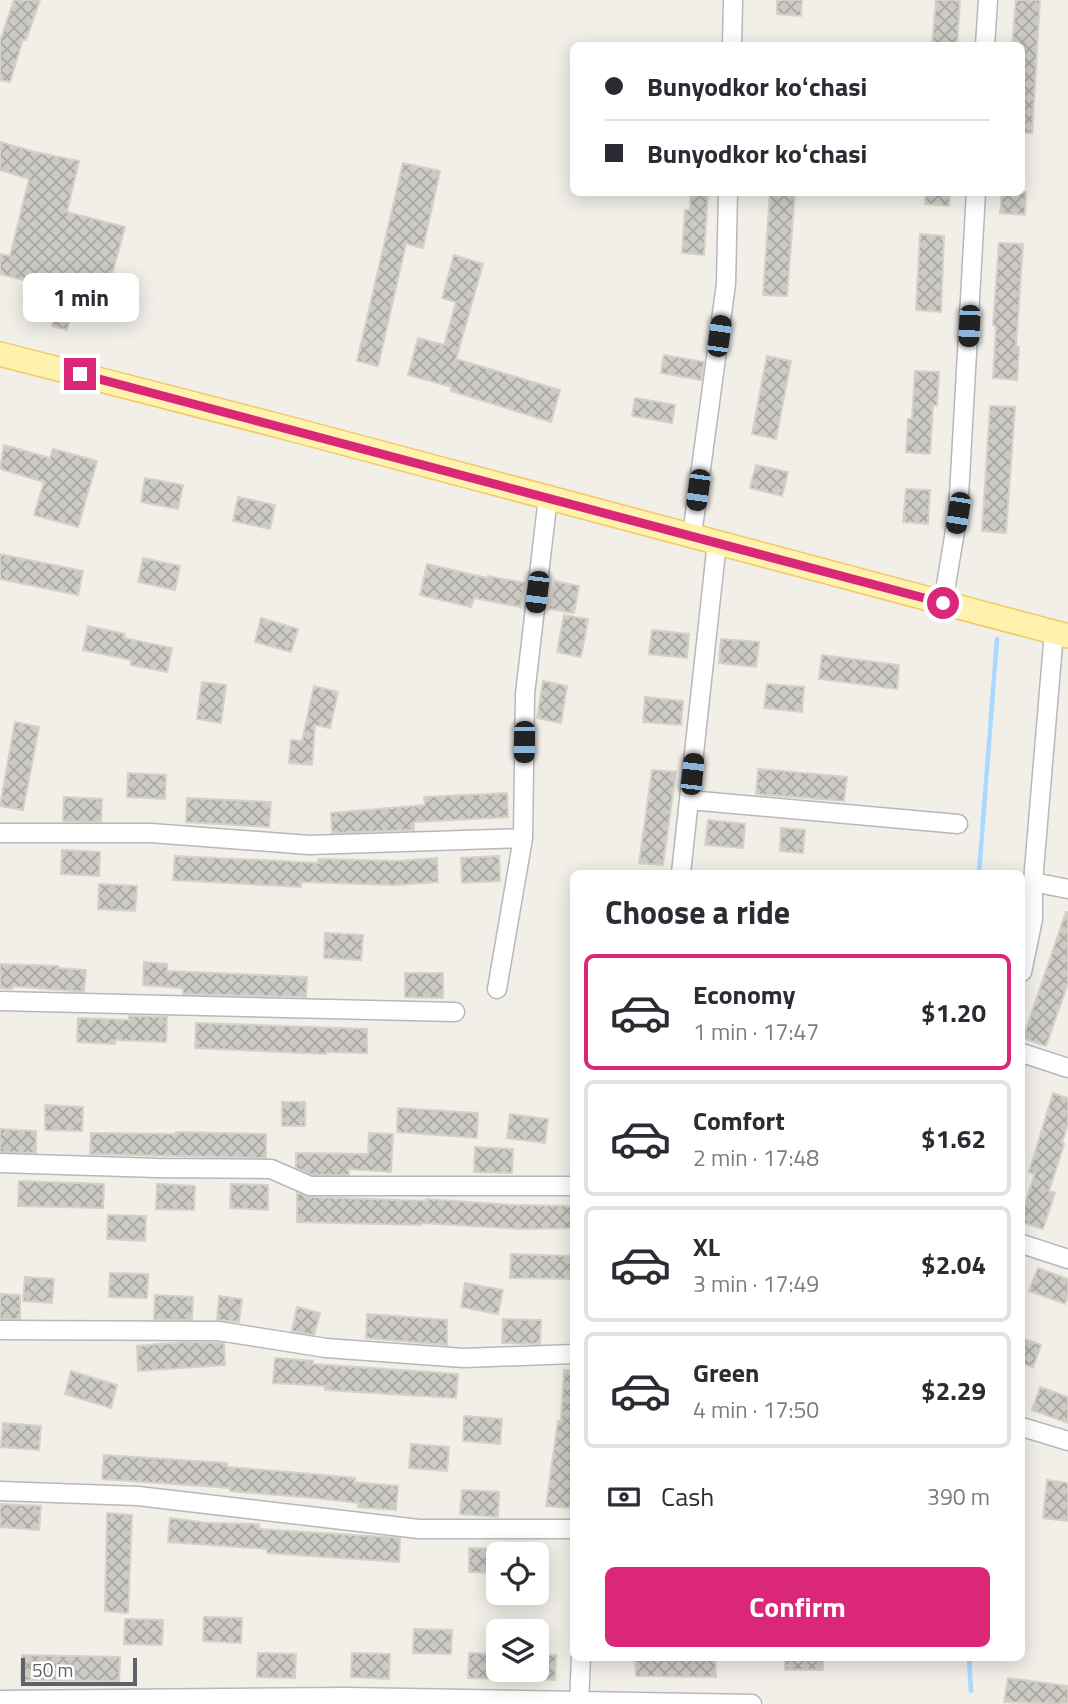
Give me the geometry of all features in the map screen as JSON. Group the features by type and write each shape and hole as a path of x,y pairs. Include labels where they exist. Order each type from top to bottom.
{"main road":[{"path":"0,354 1061,634"}],"street":[{"path":"732,42 733,0"},
{"path":"985,42 988,0"},
{"path":"692,535 726,284 728,196"},
{"path":"943,603 958,513 976,196"},
{"path":"497,989 523,838 525,694 548,497"},
{"path":"681,870 718,542"},
{"path":"1025,958 1033,919 1033,882 1061,634"},
{"path":"689,800 958,824"},
{"path":"0,833 151,833 309,845 523,838"},
{"path":"1033,882 1068,889"},
{"path":"0,1001 455,1012"},
{"path":"1025,1054 1068,1068"},
{"path":"0,1163 271,1169 310,1186 570,1186"},
{"path":"1025,1245 1068,1259"},
{"path":"0,1330 218,1331 326,1348 464,1358 570,1354"},
{"path":"1025,1428 1068,1441"},
{"path":"0,1491 138,1496 419,1529 570,1529"},
{"path":"579,1702 581,1661"},
{"path":"0,1700 347,1697 752,1704"}],"building":[{"path":"14,0 40,0 26,40 23,39 10,82 0,80 0,41"},
{"path":"777,0 802,0 801,16 777,14"},
{"path":"936,0 960,0 957,42 932,42"},
{"path":"1016,0 1040,0 1032,133 1025,133 1025,42 1012,42"},
{"path":"0,142 79,161 67,212 125,227 105,301 77,293 67,330 52,326 62,290 0,274 0,254 10,256 29,179 0,170"},
{"path":"403,163 440,171 423,248 406,244 378,366 357,361"},
{"path":"1026,192 1025,215 1000,213 1002,196 1025,196"},
{"path":"691,196 708,196 704,255 682,253 685,210 690,210"},
{"path":"770,196 795,196 787,296 763,295"},
{"path":"926,196 950,196 949,206 925,204"},
{"path":"920,234 944,236 941,312 916,310"},
{"path":"999,243 1023,244 1016,346 1019,347 1017,380 993,378 996,326 993,325"},
{"path":"454,255 483,264 456,359 560,390 551,422 451,391 452,387 408,375 418,338 444,345 456,302 442,298"},
{"path":"664,355 704,362 701,380 661,373"},
{"path":"767,356 791,361 776,439 752,434"},
{"path":"915,371 939,372 937,406 933,405 930,454 906,452 908,419 912,419"},
{"path":"635,398 675,405 672,423 632,416"},
{"path":"990,406 1015,407 1006,533 982,531"},
{"path":"4,445 50,458 53,449 97,461 78,527 34,515 44,482 0,469"},
{"path":"756,465 788,472 782,496 750,488"},
{"path":"145,478 183,485 178,509 141,502"},
{"path":"906,489 930,490 928,524 903,522"},
{"path":"238,497 275,505 270,529 233,521"},
{"path":"0,554 83,571 78,595 0,579"},
{"path":"143,558 180,566 175,590 138,582"},
{"path":"427,564 487,578 488,576 525,583 520,607 474,598 471,607 420,595"},
{"path":"555,581 579,586 574,613 549,609"},
{"path":"564,615 588,619 581,657 557,652"},
{"path":"261,618 298,629 291,652 255,642"},
{"path":"88,626 125,634 124,638 172,648 167,672 131,665 131,660 83,650"},
{"path":"652,630 689,634 687,658 649,654"},
{"path":"721,639 759,642 756,667 719,663"},
{"path":"822,655 899,665 897,689 819,679"},
{"path":"543,681 567,686 561,723 537,718"},
{"path":"202,682 226,685 221,723 197,719"},
{"path":"767,684 804,687 802,712 764,708"},
{"path":"314,686 338,692 330,728 315,725 312,765 289,763 291,740 302,741"},
{"path":"645,697 683,701 681,725 643,722"},
{"path":"15,722 39,727 23,810 0,806"},
{"path":"758,769 847,777 844,801 756,794"},
{"path":"652,770 676,772 663,865 639,863"},
{"path":"128,773 166,775 165,799 127,797"},
{"path":"507,793 508,817 414,822 414,830 332,833 331,813 425,805 424,797"},
{"path":"64,797 102,799 101,822 63,821"},
{"path":"187,798 271,802 269,827 186,822"},
{"path":"708,820 745,824 743,848 705,845"},
{"path":"781,828 805,830 803,853 780,851"},
{"path":"62,850 100,852 99,876 61,874"},
{"path":"175,856 318,863 318,859 399,861 437,858 438,882 396,885 301,882 301,887 173,880"},
{"path":"499,856 500,881 462,883 461,858"},
{"path":"99,884 137,886 135,911 98,909"},
{"path":"1068,912 1068,983 1046,1046 1025,1039 1025,1032"},
{"path":"325,933 363,935 361,960 324,958"},
{"path":"144,962 167,964 167,971 307,977 306,997 183,994 183,988 143,985"},
{"path":"0,964 86,970 84,992 13,986 12,989 0,988"},
{"path":"405,973 443,973 443,998 405,997"},
{"path":"129,1016 167,1017 166,1042 77,1042 78,1018 129,1020"},
{"path":"196,1023 367,1029 367,1053 326,1054 195,1048"},
{"path":"1053,1093 1068,1098 1068,1124 1062,1143 1064,1144 1049,1191 1055,1193 1043,1229 1025,1223 1025,1204 1035,1174 1029,1172"},
{"path":"282,1102 305,1102 305,1126 282,1126"},
{"path":"45,1105 83,1107 82,1131 45,1130"},
{"path":"398,1108 478,1113 477,1138 397,1132"},
{"path":"510,1114 548,1119 545,1143 507,1138"},
{"path":"0,1129 36,1131 36,1153 0,1152"},
{"path":"91,1133 266,1134 266,1158 90,1154"},
{"path":"369,1133 393,1134 391,1172 349,1169 349,1175 312,1175 296,1168 296,1153 368,1154"},
{"path":"475,1147 513,1149 512,1173 474,1172"},
{"path":"19,1181 104,1184 103,1208 18,1206"},
{"path":"157,1184 195,1186 194,1210 156,1209"},
{"path":"231,1184 268,1185 268,1210 230,1208"},
{"path":"297,1193 310,1197 570,1206 570,1228 297,1222"},
{"path":"108,1215 146,1216 145,1241 107,1239"},
{"path":"511,1254 570,1256 570,1279 510,1278"},
{"path":"1038,1268 1068,1279 1065,1304 1029,1291"},
{"path":"110,1273 148,1274 147,1298 109,1297"},
{"path":"25,1277 54,1279 52,1303 23,1301"},
{"path":"465,1283 503,1290 498,1314 461,1307"},
{"path":"0,1294 20,1295 20,1319 0,1319"},
{"path":"155,1295 193,1297 192,1320 154,1319"},
{"path":"219,1296 242,1299 239,1322 217,1320"},
{"path":"297,1307 320,1313 314,1335 292,1331"},
{"path":"367,1314 447,1320 447,1345 366,1338"},
{"path":"503,1319 541,1320 540,1344 502,1343"},
{"path":"1025,1339 1041,1345 1033,1367 1025,1365"},
{"path":"186,1342 224,1343 225,1365 138,1371 137,1346"},
{"path":"275,1358 313,1361 313,1364 458,1374 456,1398 325,1390 325,1386 273,1383"},
{"path":"564,1370 570,1370 570,1508 546,1506 558,1421 561,1421"},
{"path":"71,1371 117,1385 111,1408 65,1394"},
{"path":"1040,1387 1068,1397 1068,1423 1032,1410"},
{"path":"464,1416 502,1419 500,1444 463,1441"},
{"path":"3,1423 41,1426 39,1450 1,1447"},
{"path":"411,1444 449,1447 447,1471 409,1468"},
{"path":"104,1455 227,1463 227,1467 355,1478 354,1482 398,1486 396,1510 358,1507 359,1503 230,1491 230,1488 102,1479"},
{"path":"1047,1480 1068,1483 1068,1521 1043,1518"},
{"path":"462,1490 499,1492 498,1517 460,1514"},
{"path":"0,1504 41,1506 39,1530 0,1527"},
{"path":"107,1513 132,1515 128,1613 105,1611"},
{"path":"170,1518 208,1523 259,1524 259,1529 400,1538 399,1562 267,1553 267,1549 168,1542"},
{"path":"469,1548 486,1549 486,1573 469,1572"},
{"path":"204,1617 242,1618 241,1643 203,1641"},
{"path":"125,1619 163,1620 162,1645 124,1644"},
{"path":"414,1629 452,1630 451,1654 413,1653"},
{"path":"258,1653 296,1654 295,1678 257,1677"},
{"path":"352,1653 390,1654 389,1679 351,1677"},
{"path":"469,1653 486,1654 486,1679 468,1678"},
{"path":"22,1655 120,1657 119,1681 21,1680"},
{"path":"549,1655 556,1655 555,1680 549,1680"},
{"path":"635,1661 715,1661 716,1677 636,1676"},
{"path":"785,1661 823,1661 823,1670 785,1670"},
{"path":"1008,1678 1068,1686 1068,1704 1004,1702"}],"waterway":[{"path":"979,870 997,639"},
{"path":"969,1661 971,1691"}],"route":[{"path":"80,374 943,603"}]}
